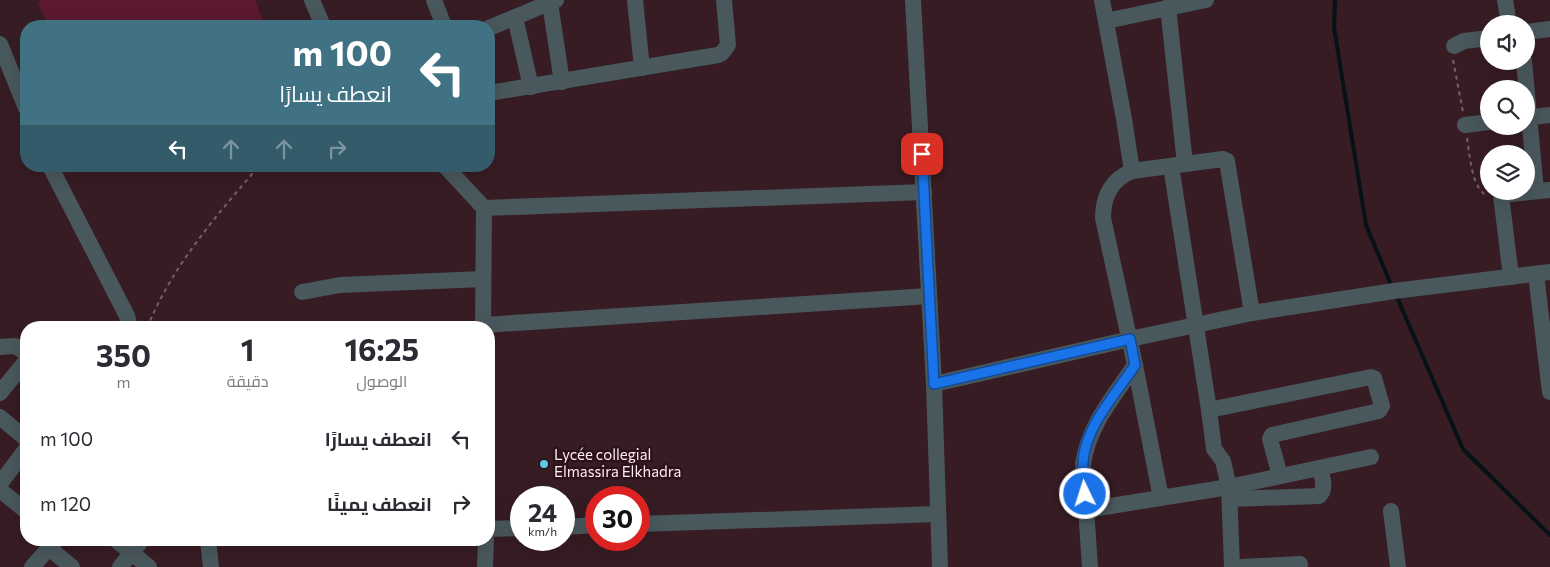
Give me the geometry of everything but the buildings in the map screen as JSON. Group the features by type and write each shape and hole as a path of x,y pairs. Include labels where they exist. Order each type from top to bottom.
{"street":[{"path":"312,0 320,20"},
{"path":"434,0 442,20"},
{"path":"635,0 642,68"},
{"path":"495,92 531,88 718,55 728,45 724,0"},
{"path":"914,0 934,384 940,567"},
{"path":"1102,0 1132,171"},
{"path":"1106,21 1176,4 1206,0"},
{"path":"1505,0 1508,15"},
{"path":"495,25 553,1 562,82"},
{"path":"1176,4 1178,165 1214,449 1224,461 1229,493 1232,567"},
{"path":"515,17 531,88"},
{"path":"1535,31 1550,29"},
{"path":"1454,46 1464,41 1480,39"},
{"path":"0,44 20,93"},
{"path":"1535,117 1550,115"},
{"path":"1465,125 1480,123"},
{"path":"1511,277 1501,195 1543,191 1531,135"},
{"path":"1161,498 1130,339 1103,218 1105,200 1114,182 1122,175 1132,171 1223,160 1228,162 1252,313"},
{"path":"53,172 128,321"},
{"path":"451,172 484,208 483,321"},
{"path":"484,208 924,192"},
{"path":"934,384 1252,313 1394,291 1543,273 1550,392"},
{"path":"302,292 340,285 483,279"},
{"path":"495,325 929,296"},
{"path":"0,347 15,346 20,349"},
{"path":"1090,567 1083,464 1085,448 1093,428 1135,365"},
{"path":"0,393 20,368"},
{"path":"1209,410 1374,378 1382,406 1379,411 1272,435 1270,439 1280,476"},
{"path":"0,417 20,434"},
{"path":"0,484 20,457"},
{"path":"1229,493 1280,476 1370,457"},
{"path":"1086,510 1161,498 1229,493 1319,496 1322,494 1324,487 1320,468"},
{"path":"0,490 20,505"},
{"path":"1392,511 1398,567"},
{"path":"650,524 938,514"},
{"path":"495,529 510,528"},
{"path":"32,567 50,546"},
{"path":"54,546 72,567"},
{"path":"120,567 137,546 149,567"},
{"path":"208,546 210,567"},
{"path":"485,567 486,546"},
{"path":"1242,567 1300,564"}],"path":[{"path":"150,321 155,307 186,256 220,212 255,172"}],"shaded area":[{"path":"43,0 255,0 263,20 46,20 38,2"}],"waterway":[{"path":"1335,0 1334,27 1366,225 1392,287"},
{"path":"1396,295 1463,449 1550,535"}],"place":[{"name":"Lycée collegial Elmassira Elkhadra","path":"544,464"}],"route":[{"path":"922,154 934,384 1130,339 1135,365 1093,428 1085,448 1083,464 1085,494"}]}
